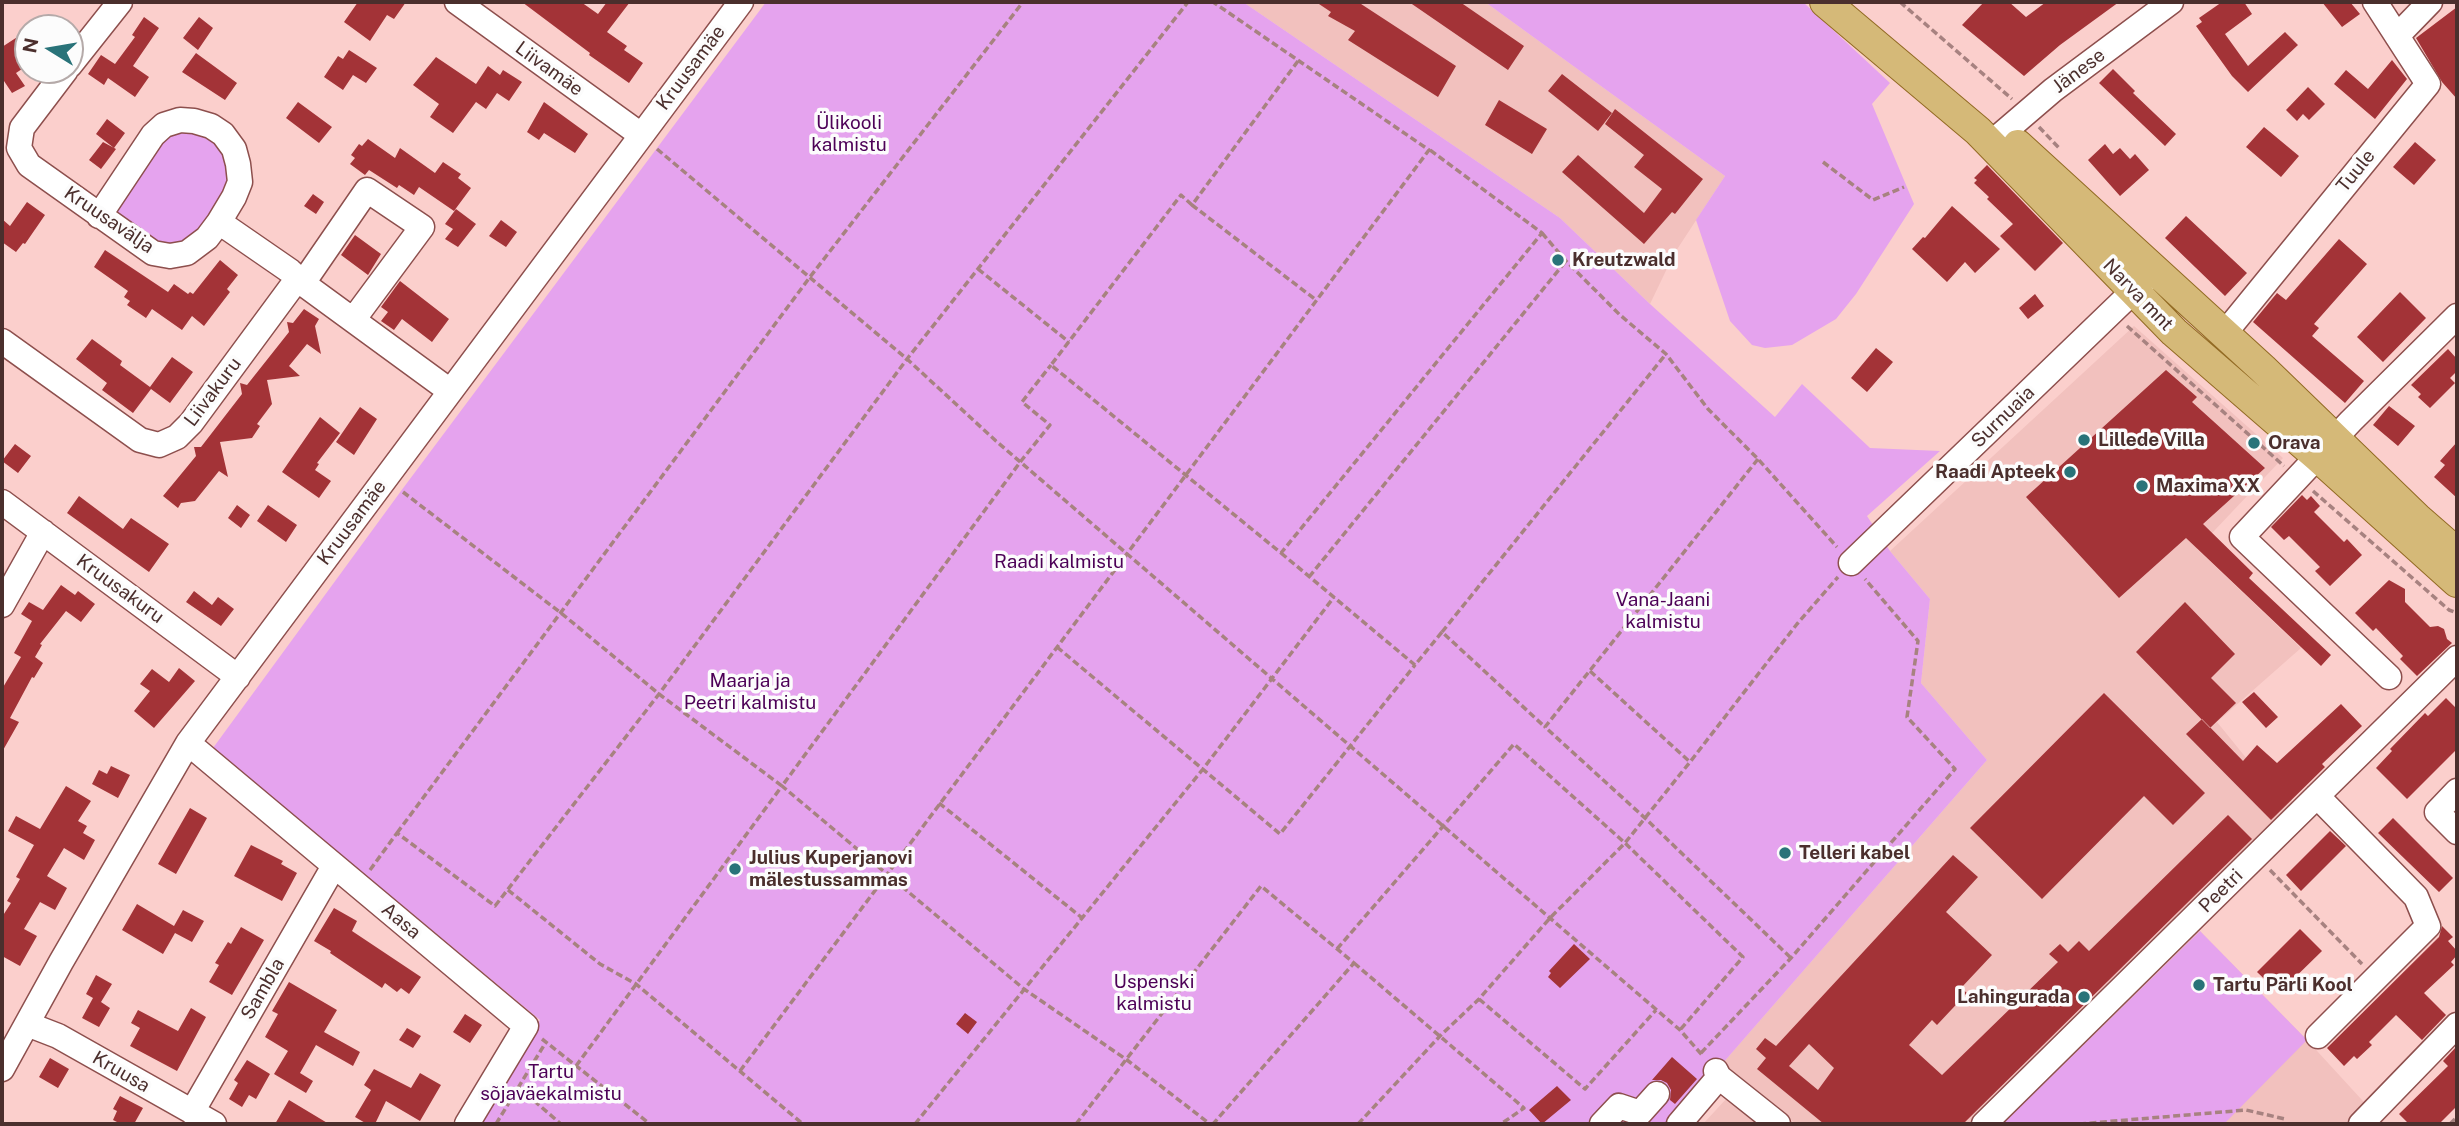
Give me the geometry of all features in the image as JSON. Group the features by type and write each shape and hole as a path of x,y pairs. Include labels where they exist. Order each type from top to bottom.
{"main road":[{"name":"Narva mnt","path":"1825,2 2006,129 2134,292 2204,360 2327,448 2457,553"},
{"name":"Narva mnt","path":"1854,2 2006,129 2224,334 2327,448 2457,582"}],"street":[{"path":"84,47 120,2"},
{"name":"Liivamäe","path":"457,2 640,135"},
{"name":"Kruusamäe","path":"2,1069 188,743 741,2"},
{"name":"Jänese","path":"2006,129 2171,2"},
{"name":"Tuule","path":"2224,334 2428,84 2375,2"},
{"path":"2397,36 2430,2"},
{"name":"Kruusavälja","path":"55,84 22,128 19,148 29,165 153,253 170,256 187,253 207,238 219,222"},
{"path":"99,216 153,135 163,125 180,120 211,126 223,134 234,149 240,182 219,222 450,391"},
{"name":"Liivakuru","path":"2,341 140,440 159,445 177,437 191,423 367,190 422,227 353,320"},
{"name":"Surnuaia","path":"1851,563 2154,270"},
{"path":"2389,677 2242,537 2457,316"},
{"name":"Kruusakuru","path":"2,502 239,677"},
{"path":"2,605 43,533"},
{"name":"Peetri","path":"1984,1124 2457,658"},
{"name":"Aasa","path":"188,743 526,1026"},
{"path":"2457,791 2437,812 2457,832"},
{"path":"2317,796 2416,897 2428,926 2318,1036"},
{"name":"Sambla","path":"192,1112 334,866"},
{"name":"Kruusa","path":"27,1024 58,1036 214,1124"},
{"path":"2361,1124 2457,1025"},
{"path":"467,1124 526,1026"},
{"path":"1679,1124 1712,1067 1778,1124"},
{"path":"1602,1124 1619,1106 1640,1113 1657,1094"}],"path":[{"path":"359,886 810,277 1023,2"},
{"path":"397,834 495,906 659,694 907,359 1188,2"},
{"path":"640,135 907,359 996,441 1681,1030 1712,1067 1791,958 1955,769 1907,717 1918,641 1759,459 1709,409 1666,355 1620,315 1542,233 1429,150 1213,2"},
{"path":"1900,2 2005,92 2006,129"},
{"path":"1192,205 1298,61"},
{"path":"740,1071 1429,150"},
{"path":"1823,162 1873,200 1904,187"},
{"path":"576,1066 1050,425 1022,401 1181,195 1316,300"},
{"path":"1281,554 1542,233"},
{"path":"1310,577 1566,261"},
{"path":"978,269 1069,342"},
{"path":"1057,647 1280,834 1666,355"},
{"path":"1051,365 1415,665"},
{"path":"1545,727 1759,459"},
{"path":"401,491 561,613 659,694 782,786 1024,989 1127,1060 1212,1124 1354,963"},
{"path":"1358,1124 1440,1036 1479,999 1550,918 1625,843 1797,624 1851,563"},
{"path":"915,1124 1203,769 1334,597"},
{"path":"1442,632 1646,819 1791,958"},
{"path":"1590,671 1690,762"},
{"path":"1337,949 1514,744 1625,843 1742,957 1681,1030"},
{"path":"939,803 1082,917"},
{"path":"2256,856 2376,978"},
{"path":"1076,1124 1261,886 1524,1108 1501,1124"},
{"path":"508,890 600,964 636,985 803,1124"},
{"path":"1479,999 1585,1089 1656,1010"},
{"path":"526,1026 649,1124"},
{"path":"496,1124 546,1042"},
{"path":"518,1087 561,1124"},
{"path":"2079,1124 2246,1110 2285,1119"},
{"path":"2450,1124 2457,1117"}],"shaded area":[{"path":"1243,2 1485,2 1725,176 1674,254 1650,304 1560,218"},
{"path":"2134,326 2283,458 2197,549 2301,648 2217,722 2247,759 2265,772 2296,805 1973,1124 1796,1124 1722,1064 1987,760 1921,683 1930,599 1890,551"},
{"name":"Tartu Pärli Kool","path":"2200,931 2307,1040 2384,1124 2003,1124"},
{"path":"1727,1098 1757,1124 1703,1124"}],"green space":[{"name":"Maarja ja Peetri kalmistu","path":"766,2 1243,2 1560,218 1775,417 1802,384 1870,448 1940,451 1867,516 1890,551 1930,599 1921,683 1987,760 1667,1124 479,1124 540,1020 213,748"},
{"path":"1485,2 1803,2 1890,83 1872,104 1914,204 1856,294 1836,319 1792,345 1765,348 1752,345 1730,321 1696,220 1725,176"},
{"path":"174,126 223,141 232,176 209,218 194,235 183,245 168,248 111,216 112,208"},
{"name":"Tartu Pärli Kool","path":"2200,931 2307,1040 2224,1124 2003,1124"}],"building":[{"path":"358,2 406,2 394,19 387,15 370,41 344,22"},
{"path":"522,2 581,2 598,14 607,2 630,2 607,32 627,46 624,50 643,63 629,83"},
{"path":"1316,2 1358,2 1456,66 1438,97 1348,40 1355,31 1328,16 1331,12"},
{"path":"1409,2 1460,2 1524,46 1508,70"},
{"path":"1984,2 2009,2 2026,17 2046,2 2119,2 2060,45 2024,76 1962,25"},
{"path":"2222,2 2244,2 2252,14 2225,34 2248,66 2285,32 2298,45 2248,92 2232,76 2196,26 2202,22 2199,18"},
{"path":"2322,2 2350,2 2360,14 2342,27"},
{"path":"2457,7 2457,99 2442,82 2416,38"},
{"path":"144,17 159,28 133,66 149,77 135,97 108,78 104,85 88,74 101,55 115,64 135,37 132,35"},
{"path":"199,17 213,28 198,50 183,38"},
{"path":"14,39 14,84 25,86 12,93 4,81 2,82 2,47"},
{"path":"349,50 377,68 366,83 353,75 343,90 324,77 338,56 343,59"},
{"path":"196,53 237,83 225,100 182,72"},
{"path":"436,57 476,84 488,66 500,75 503,70 522,82 509,101 497,93 486,109 476,102 453,133 430,117 439,104 413,85"},
{"path":"2392,60 2407,79 2375,119 2334,84 2346,70 2368,89"},
{"path":"2113,69 2135,91 2133,93 2176,134 2165,146 2099,83"},
{"path":"1562,74 1612,113 1598,131 1548,91"},
{"path":"2308,87 2325,104 2309,120 2303,114 2297,121 2286,110"},
{"path":"1499,100 1547,129 1532,154 1485,125"},
{"path":"298,102 332,127 319,143 286,118"},
{"path":"544,102 588,134 575,153 544,133 539,140 527,132"},
{"path":"1615,109 1703,179 1675,214 1672,212 1644,244 1562,172 1578,155 1644,213 1662,189 1634,167 1644,155 1605,124"},
{"path":"107,119 125,133 114,148 96,134"},
{"path":"2264,127 2299,156 2281,177 2246,147"},
{"path":"368,139 395,158 400,148 435,173 443,162 461,174 458,178 471,188 454,211 419,187 414,195 399,185 397,188 369,170 365,175 350,164 355,158 351,155 359,144 362,146"},
{"path":"103,142 116,149 101,169 89,160"},
{"path":"2415,142 2436,160 2414,185 2393,167"},
{"path":"2105,144 2113,154 2120,148 2130,159 2135,154 2149,170 2120,196 2088,160"},
{"path":"1987,165 2063,243 2035,271 2000,236 2013,224 1974,183 1977,180 1974,178"},
{"path":"313,194 324,202 316,214 304,206"},
{"path":"27,202 45,215 25,244 16,252 2,242 2,219 10,226"},
{"path":"1952,206 2000,249 1975,273 1965,262 1947,282 1912,249"},
{"path":"456,209 476,224 458,247 445,239 453,229 445,224"},
{"path":"2186,216 2247,273 2225,296 2165,238"},
{"path":"501,220 517,232 506,247 489,236"},
{"path":"355,235 381,254 368,275 341,255"},
{"path":"2339,239 2367,264 2314,324 2319,328 2312,336 2364,381 2345,403 2253,322 2277,293 2286,300"},
{"path":"105,250 168,292 174,284 188,294 193,294 220,260 238,275 227,289 230,292 204,326 192,316 182,330 152,309 146,318 127,305 130,301 124,297 128,291 94,267"},
{"path":"400,281 449,319 432,342 402,319 394,330 381,321 388,312 381,307"},
{"path":"2400,292 2426,318 2383,362 2357,337"},
{"path":"2035,294 2044,306 2028,319 2019,308"},
{"path":"304,309 319,319 315,326 321,354 307,344 289,366 300,376 267,380 272,404 257,424 260,426 252,438 220,442 228,477 219,471 195,501 181,503 178,508 163,496 196,456 194,447 201,447 242,394 240,383 247,385 289,332 287,322 293,323"},
{"path":"92,339 122,361 120,365 150,387 172,357 193,372 170,403 151,389 133,413 102,390 107,383 76,359"},
{"path":"1876,348 1893,362 1867,392 1851,378"},
{"path":"2448,349 2457,359 2457,371 2450,378 2455,383 2430,408 2418,397 2421,394 2411,385"},
{"name":"Maxima XX","path":"2166,370 2197,397 2192,402 2265,468 2203,524 2253,573 2249,578 2331,655 2321,666 2186,538 2119,598 2026,497"},
{"path":"2389,406 2415,426 2398,446 2373,425"},
{"path":"360,407 377,419 354,455 336,442"},
{"path":"320,417 340,433 317,463 319,464 315,470 331,481 319,498 282,472"},
{"path":"2457,442 2457,498 2434,477 2445,465 2440,461"},
{"path":"15,444 31,456 18,473 2,461"},
{"path":"2302,495 2307,500 2311,496 2320,506 2314,512 2344,542 2347,539 2362,555 2330,586 2315,571 2320,567 2289,536 2284,540 2271,527"},
{"path":"79,496 123,529 131,518 169,544 149,572 67,513"},
{"path":"237,505 250,515 241,528 228,518"},
{"path":"268,505 297,525 286,542 257,521"},
{"path":"2389,580 2405,589 2405,602 2430,627 2438,626 2444,629 2447,639 2452,643 2417,676 2400,659 2403,656 2376,628 2373,631 2355,613"},
{"path":"61,585 75,595 78,591 95,604 81,622 66,611 40,644 42,645 35,657 43,663 34,678 32,677 10,718 19,722 2,752 2,689 21,657 14,653 32,621 21,614 29,602 43,610"},
{"path":"194,591 212,605 218,597 234,609 221,626 186,602"},
{"path":"2185,602 2235,654 2211,678 2236,703 2210,728 2136,652"},
{"path":"179,668 195,681 154,728 134,711 150,691 140,684 152,669 169,682"},
{"path":"2254,692 2278,717 2266,728 2242,702"},
{"path":"2104,693 2205,793 2173,825 2144,796 2042,899 1970,828"},
{"path":"2446,698 2457,709 2457,749 2407,799 2376,768 2392,751 2390,749 2425,713 2428,716"},
{"path":"2341,704 2362,726 2322,764 2325,767 2271,820 2186,734 2202,719 2243,761 2257,745 2277,763"},
{"path":"111,766 130,775 118,798 92,784 99,770 107,774"},
{"path":"66,786 91,801 78,821 87,826 83,833 95,840 84,860 64,848 47,876 67,888 55,910 40,902 24,929 37,936 20,966 2,956 2,917 11,903 7,901 20,879 16,877 34,845 8,831 16,816 40,829"},
{"path":"190,808 207,818 176,874 158,864"},
{"path":"2228,815 2252,839 1963,1124 1824,1124 1757,1069 1766,1058 1756,1049 1765,1038 1776,1046 1953,855 1978,877 1946,912 1992,955 1961,988 1967,993 1937,1025 1932,1020 1909,1045 1942,1075 2058,962 2049,954 2060,944 2068,952 2079,941 2089,951","holes":["1809,1044 1834,1068 1818,1090 1789,1066"]},
{"path":"2393,818 2453,878 2439,892 2378,833"},
{"path":"2330,831 2346,846 2301,891 2286,875"},
{"path":"251,845 283,861 281,864 297,873 282,901 234,876"},
{"path":"137,904 174,926 183,910 204,921 192,942 175,933 163,954 122,930"},
{"path":"334,908 357,921 352,931 421,977 409,994 401,988 397,992 385,983 382,988 314,941"},
{"path":"2442,926 2453,937 2448,941 2457,951 2457,955 2451,962 2454,965 2424,993 2446,1015 2422,1040 2396,1015 2369,1042 2372,1045 2357,1059 2354,1056 2344,1066 2327,1048 2439,937"},
{"path":"241,927 264,940 232,995 209,982 219,965 215,963"},
{"path":"2300,929 2322,951 2279,993 2257,972"},
{"path":"1574,944 1590,959 1560,988 1548,977 1551,973 1549,971"},
{"path":"96,975 112,984 101,1002 110,1008 99,1027 82,1018 93,998 86,994"},
{"path":"289,982 337,1010 324,1032 360,1052 353,1066 316,1045 300,1073 313,1081 306,1093 274,1074 288,1051 265,1037 278,1014 272,1011"},
{"path":"191,1008 206,1017 177,1071 130,1046 140,1028 131,1023 138,1010 178,1031"},
{"path":"965,1013 977,1022 968,1034 956,1024"},
{"path":"465,1014 482,1025 470,1043 453,1032"},
{"path":"407,1028 421,1036 413,1048 399,1040"},
{"path":"2457,1046 2457,1106 2439,1124 2409,1124 2399,1114 2448,1066 2443,1061"},
{"path":"1672,1057 1697,1079 1675,1104 1670,1100 1671,1090 1667,1083 1652,1080"},
{"path":"50,1058 69,1069 58,1088 39,1077"},
{"path":"247,1060 270,1074 256,1099 249,1095 242,1107 229,1099 238,1083 234,1080"},
{"path":"374,1069 411,1088 420,1073 441,1085 420,1121 386,1101 375,1124 367,1124 355,1117 371,1090 364,1085"},
{"path":"1557,1086 1571,1100 1542,1124 1529,1110"},
{"path":"120,1096 143,1108 134,1124 121,1124 113,1120 117,1111 113,1109"},
{"path":"289,1100 329,1124 275,1124"}],"place":[{"name":"Kreutzwald","path":"1558,260"},
{"name":"Lillede Villa","path":"2084,440"},
{"name":"Orava","path":"2254,443"},
{"name":"Raadi Apteek","path":"2070,472"},
{"name":"Maxima XX","path":"2142,486"},
{"name":"Telleri kabel","path":"1785,853"},
{"name":"Julius Kuperjanovi mälestussammas","path":"735,869"},
{"name":"Tartu Pärli Kool","path":"2199,985"},
{"name":"Lahingurada","path":"2084,997"}],"park label":[{"name":"Ülikooli kalmistu","path":"849,134"},
{"name":"Raadi kalmistu","path":"1059,562"},
{"name":"Vana-Jaani kalmistu","path":"1663,611"},
{"name":"Uspenski kalmistu","path":"1154,993"},
{"name":"Tartu sõjaväekalmistu","path":"551,1083"}]}
